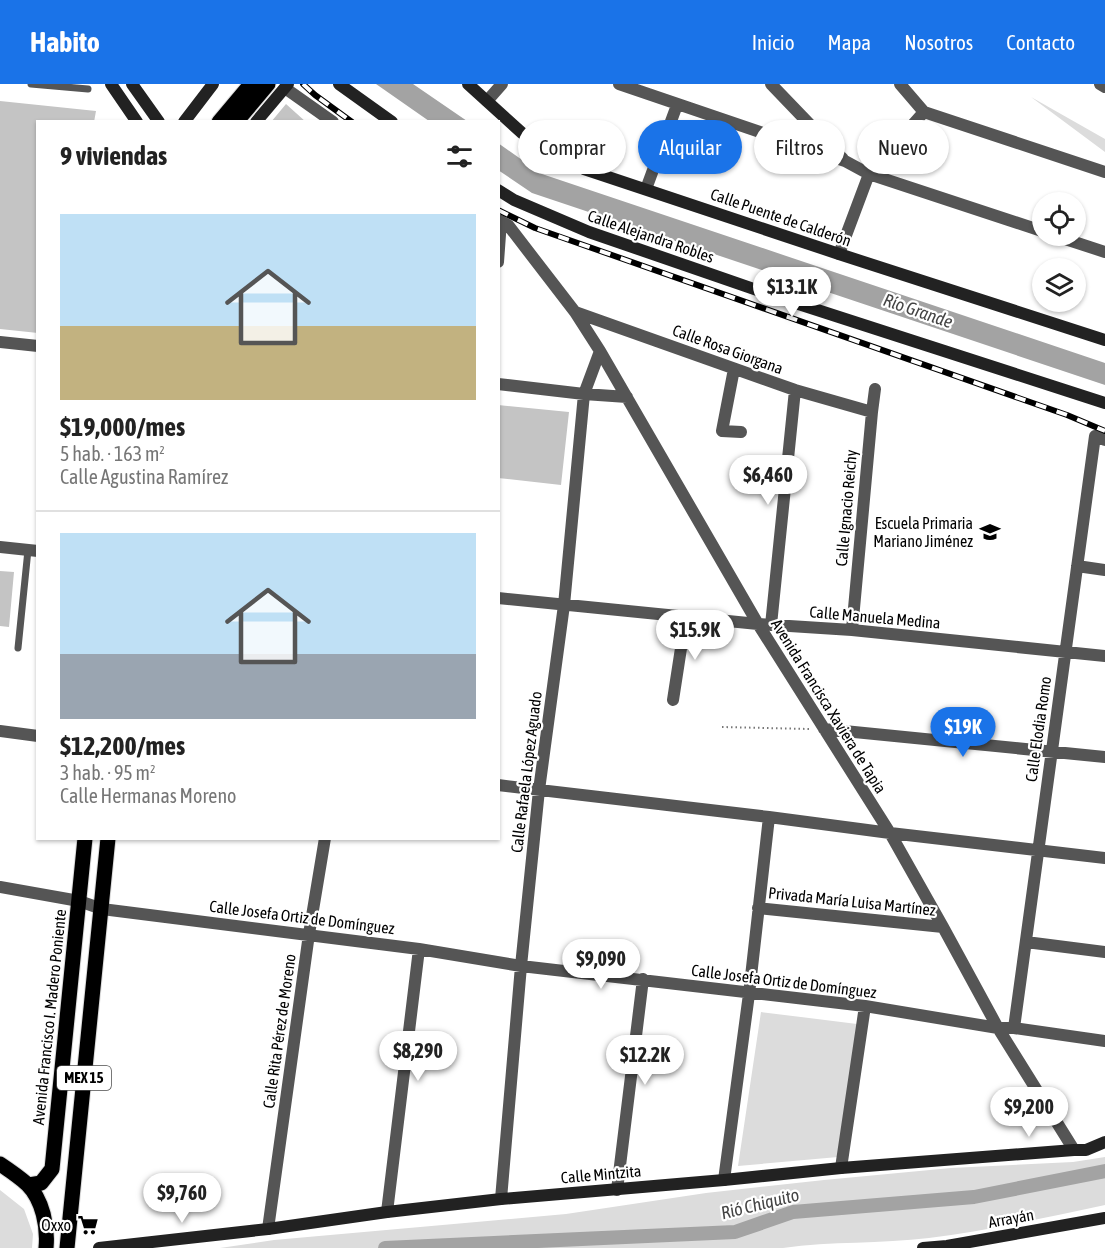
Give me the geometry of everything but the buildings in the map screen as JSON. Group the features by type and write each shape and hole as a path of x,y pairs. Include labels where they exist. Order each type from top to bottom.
{"main road":[{"path":"111,84 136,120"},
{"path":"132,84 158,120"},
{"path":"186,120 213,84"},
{"path":"221,120 250,84"},
{"path":"238,120 268,84"},
{"path":"339,84 390,120"},
{"name":"Calle Puente de Calderón","path":"468,84 522,133 549,151 584,169 1105,340"},
{"path":"258,120 286,86"},
{"name":"Calle Alejandra Robles","path":"500,191 514,200 589,232 777,297 1105,403"},
{"name":"Avenida Francisco I. Madero Poniente","path":"29,1185 41,1183 52,1169 86,840"},
{"name":"MEX 15","path":"67,1248 108,840"},
{"name":"Calle Mintzita","path":"99,1248 501,1199 841,1168 1086,1150 1105,1142"},
{"path":"0,1164 29,1185 42,1208 48,1234 46,1248"},
{"name":"Arrayán","path":"923,1248 947,1247 1105,1218"}],"street":[{"path":"487,101 502,84"},
{"path":"619,84 754,131"},
{"path":"771,84 806,120"},
{"path":"900,84 924,112 1105,172"},
{"path":"1100,84 1105,87"},
{"path":"286,86 330,120"},
{"path":"646,189 677,105"},
{"path":"917,120 924,112"},
{"path":"845,161 857,168"},
{"path":"839,254 868,174 1032,228"},
{"path":"500,242 502,222"},
{"name":"Avenida Francisca Xaviera de Tapia","path":"502,222 575,312 600,351 758,624 890,833 998,1028 1074,1150"},
{"path":"1086,246 1105,252"},
{"name":"Calle Rosa Giorgana","path":"575,312 795,390 872,412"},
{"path":"0,342 36,346"},
{"name":"Calle Rafaela López Aguado","path":"501,1199 539,790 564,605 584,394 600,351"},
{"path":"734,369 722,431 741,432"},
{"path":"500,384 627,397"},
{"name":"Calle Ignacio Reichy","path":"852,630 875,389"},
{"path":"771,625 795,390"},
{"name":"Calle Elodia Romo","path":"1014,1028 1077,566 1100,438"},
{"path":"0,547 33,550"},
{"path":"1077,566 1105,570"},
{"name":"Calle Manuela Medina","path":"500,598 758,624 852,630 1105,656"},
{"path":"673,700 687,616"},
{"path":"824,729 1105,757"},
{"path":"0,731 36,736"},
{"path":"500,785 1105,858"},
{"path":"724,1180 749,994 769,817"},
{"name":"Calle Rita Pérez de Moreno","path":"268,1229 309,934 325,840"},
{"name":"Calle Josefa Ortiz de Domínguez","path":"0,887 79,901 102,909 309,934 521,966 865,1006 998,1028 1014,1028 1105,1041"},
{"name":"Privada María Luisa Martínez","path":"758,909 943,927"},
{"path":"1026,942 1105,952"},
{"path":"387,1212 419,949"},
{"path":"617,1190 643,979"},
{"path":"841,1168 865,1006"}],"lane":[{"path":"31,84 88,89"},
{"path":"18,648 33,550"}],"path":[{"path":"722,728 824,729"}],"shaded area":[{"path":"1031,97 1105,139 1105,152"},
{"path":"761,1012 857,1024 838,1157 738,1166"},
{"path":"1105,1157 1105,1205 995,1228 911,1240 783,1248 220,1248 274,1240 566,1214 706,1193 824,1180 951,1168 1073,1162"},
{"path":"0,1190 24,1209 33,1234 32,1248 0,1248"}],"water":[{"path":"376,84 413,84 466,120 428,120"},
{"name":"Río Grande","path":"500,144 518,157 518,174 542,174 1105,363 1105,385 532,193 500,171"}],"waterway":[{"name":"Rió Chiquito","path":"385,1248 735,1232 793,1212 974,1197 1105,1171"}],"railway":[{"path":"303,84 349,120"},
{"path":"500,211 535,228 1067,415 1105,431"}],"place":[{"name":"Escuela Primaria Mariano Jiménez","path":"990,532"},
{"name":"Oxxo","path":"88,1225"}]}
